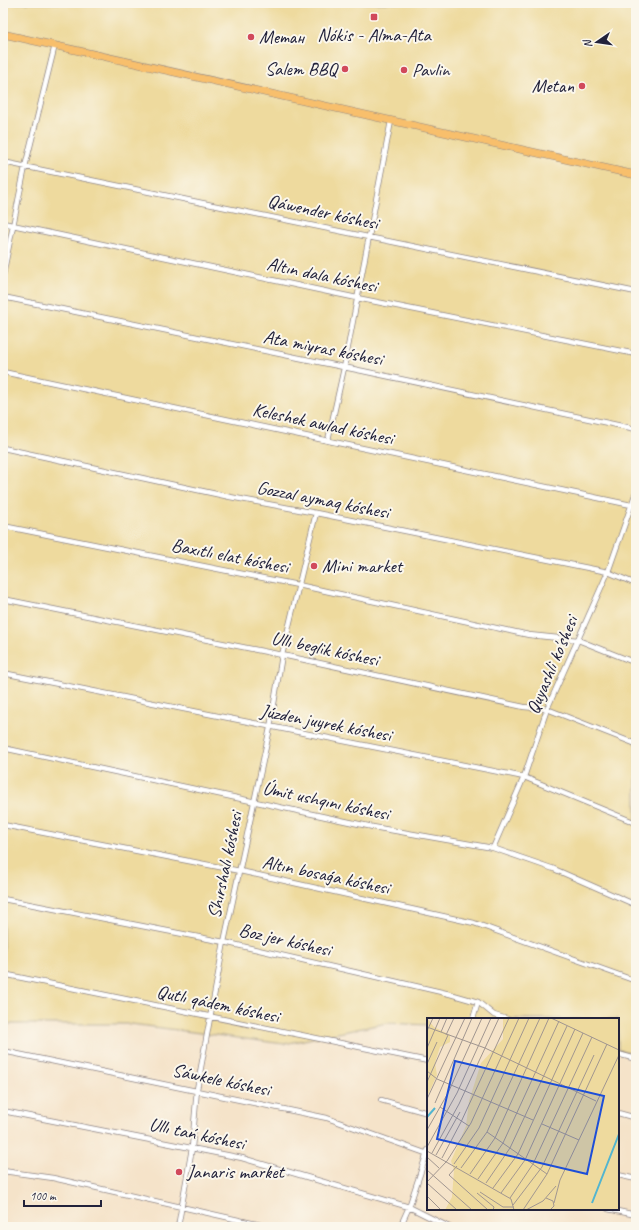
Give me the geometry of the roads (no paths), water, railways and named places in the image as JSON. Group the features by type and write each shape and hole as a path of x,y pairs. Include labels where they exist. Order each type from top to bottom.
{"main road":[{"path":"3,34 636,175"}],"street":[{"path":"3,275 25,167 55,45"},
{"path":"328,440 344,368 391,121"},
{"name":"Qáwender kóshesi","path":"3,162 636,292"},
{"name":"Altın dala kóshesi","path":"3,223 357,298 636,354"},
{"name":"Ata miyras kóshesi","path":"3,297 636,430"},
{"name":"Keleshek awlad kóshesi","path":"3,372 634,506"},
{"name":"Gozzal aymaq kóshesi","path":"3,448 230,497 608,572 636,584"},
{"name":"Quyashli ko'shesi","path":"493,848 524,777 547,709 608,572 634,506 636,492"},
{"name":"Shırshalı kóshesi","path":"178,1227 192,1148 197,1089 224,942 270,728 282,655 316,513"},
{"name":"Baxıtlı elat kóshesi","path":"3,526 298,585 529,635 578,640 636,664"},
{"name":"Ullı beglik kóshesi","path":"3,599 282,655 524,707 547,709 636,744"},
{"name":"Júzden juyrek kóshesi","path":"3,673 270,728 524,777 636,823"},
{"name":"Úmit ushqını kóshesi","path":"3,748 255,800 373,827 493,848 554,869 636,904"},
{"name":"Altın bosaǵa kóshesi","path":"3,825 240,871 474,922 636,981"},
{"name":"Boz jer kóshesi","path":"3,899 224,942 450,994 478,1002 494,1015 504,1018"},
{"name":"Qutlı qádem kóshesi","path":"3,974 210,1018 427,1061"},
{"path":"473,1018 478,1002"},
{"name":"Sáwkele kóshesi","path":"3,1051 197,1089 327,1118 427,1152"},
{"path":"619,1054 636,1059"},
{"path":"381,1100 427,1113"},
{"name":"Ullı tań kóshesi","path":"3,1111 242,1158 409,1207 449,1227"},
{"path":"619,1112 636,1118"},
{"path":"400,1227 409,1207 427,1155"},
{"path":"3,1171 53,1178 270,1227"},
{"path":"619,1175 636,1179"},
{"path":"613,1210 636,1215"}],"place":[{"name":"Nókis - Alma-Ata","path":"374,17"},
{"name":"Метан","path":"251,37"},
{"name":"Salem BBQ","path":"345,69"},
{"name":"Pavlin","path":"404,70"},
{"name":"Metan","path":"582,86"},
{"name":"Mini market","path":"314,566"},
{"name":"Janaris market","path":"179,1172"}]}
